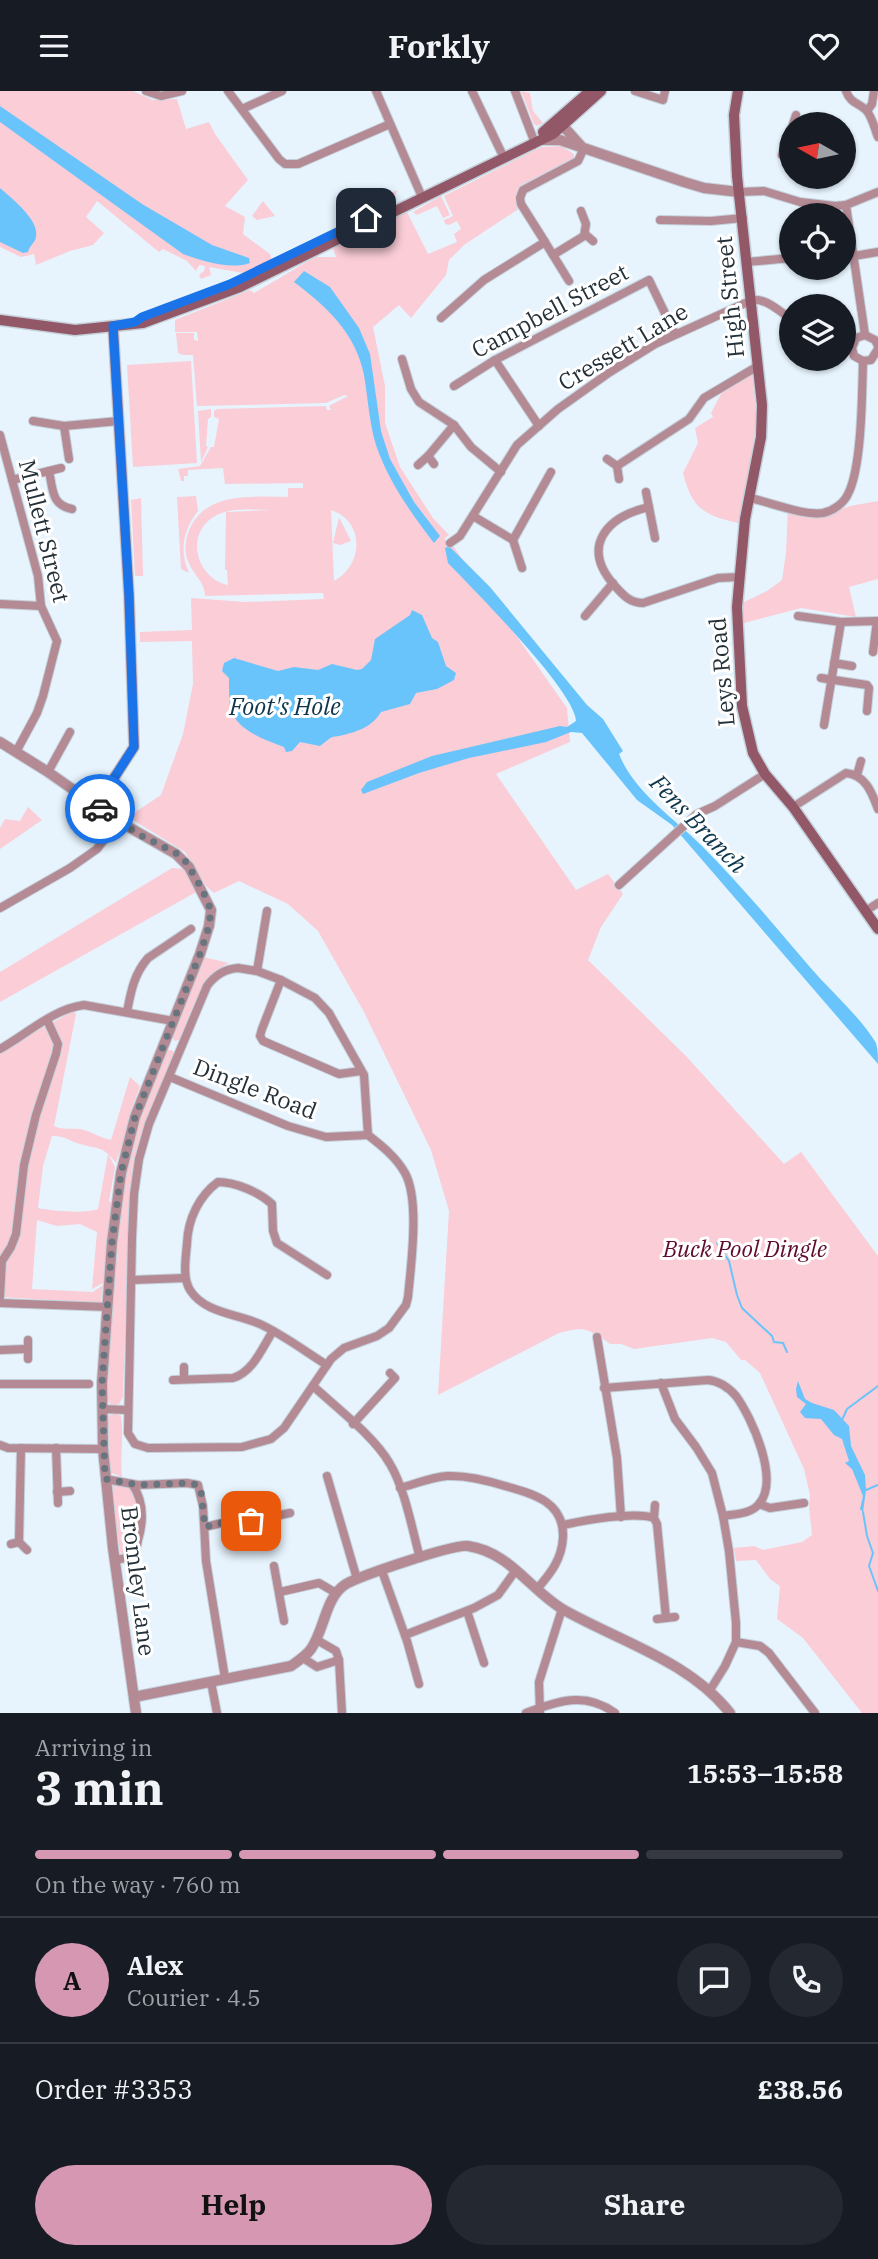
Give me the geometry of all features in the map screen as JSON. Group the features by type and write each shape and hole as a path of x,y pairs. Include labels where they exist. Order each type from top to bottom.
{"main road":[{"path":"558,125 590,91"},
{"path":"0,320 75,330 150,321 240,287 421,195 536,141 574,115 601,91"},
{"name":"High Street","path":"738,91 734,115 739,192 762,405 761,437 750,498"},
{"path":"421,195 445,186 503,156"},
{"name":"Leys Road","path":"750,498 737,607 743,706 752,753 867,910 878,929"}],"street":[{"path":"146,91 161,96 182,91"},
{"path":"228,91 279,159 292,165 390,124"},
{"path":"242,109 282,91"},
{"path":"376,91 421,195"},
{"path":"472,91 503,156"},
{"path":"515,91 536,141 569,139"},
{"path":"635,91 663,100 665,91"},
{"path":"846,91 848,97 867,111 878,137"},
{"path":"867,111 872,104 874,91"},
{"path":"569,139 574,115"},
{"path":"558,125 569,139 584,148 684,182 704,188 739,192 764,191 807,203"},
{"path":"569,281 521,204 523,190 578,161 584,148"},
{"path":"851,203 878,192"},
{"path":"581,212 586,224 585,234"},
{"path":"660,220 710,221 743,218"},
{"path":"553,255 585,234"},
{"path":"585,234 593,241"},
{"path":"441,318 484,279 545,242"},
{"path":"856,256 878,252"},
{"path":"747,262 779,259"},
{"path":"856,270 865,335"},
{"name":"Campbell Street","path":"454,386 495,360 649,280 675,334"},
{"path":"752,300 764,301 779,311"},
{"name":"Cressett Lane","path":"450,543 460,536 517,445 558,409 610,372 675,334 752,300"},
{"path":"96,806 134,747 113,326"},
{"path":"856,338 865,335 875,340 878,348 872,360 863,361 856,357"},
{"path":"402,359 411,390 419,402 454,425 471,447 501,472"},
{"path":"495,360 539,426"},
{"path":"750,498 813,513 830,510 842,502 851,486 857,455 863,361"},
{"path":"617,465 689,419 704,398 758,366"},
{"path":"33,421 64,426 119,421"},
{"path":"418,465 454,425"},
{"path":"64,426 69,459"},
{"name":"Mullett Street","path":"0,435 38,576 41,606 55,634 56,646 37,713 16,752"},
{"path":"428,457 434,464"},
{"path":"607,459 617,465"},
{"path":"617,465 619,479"},
{"path":"12,480 61,468"},
{"path":"49,471 56,501 61,507 72,509"},
{"path":"513,540 551,473"},
{"path":"646,492 655,538"},
{"path":"649,507 630,512 613,522 600,540 598,548 601,564 625,597 642,603 718,578 739,577"},
{"path":"473,516 513,540 522,568"},
{"path":"585,616 613,583"},
{"path":"0,604 41,606"},
{"path":"802,619 878,621 873,652"},
{"path":"824,725 826,679 834,663 841,622"},
{"path":"834,663 852,666"},
{"path":"826,679 867,685 869,688 866,711"},
{"path":"48,772 70,731"},
{"path":"0,742 118,821 97,849 70,868 0,908"},
{"path":"857,775 861,761"},
{"path":"619,885 696,814 715,806 765,774"},
{"path":"793,807 841,775 857,775 870,788 878,809"},
{"name":"Bromley Lane","path":"118,821 176,853 189,867 211,910 209,926 135,1117 121,1173 112,1242 102,1409 103,1449 114,1560 136,1713"},
{"path":"867,910 878,903"},
{"path":"257,971 261,921 267,911"},
{"path":"127,1011 136,974 142,964 191,929"},
{"path":"175,940 182,949"},
{"path":"230,969 257,971 281,980 315,998 329,1013 361,1071 367,1097 368,1135 394,1156 412,1189 407,1305 389,1328 377,1336 344,1348 327,1365 278,1434 264,1442 242,1447 141,1446 135,1444 128,1433 128,1410 134,1194 139,1159 149,1124 207,986 216,975 230,969"},
{"path":"281,980 262,1028 262,1041 340,1074 361,1071"},
{"path":"0,1049 74,1006 127,1011 173,1021"},
{"path":"0,1297 2,1261 16,1234 24,1165 58,1044 47,1020"},
{"path":"165,1042 182,1049"},
{"name":"Dingle Road","path":"170,1077 288,1126 327,1137 368,1135"},
{"path":"327,1275 319,1266 277,1243 273,1236 270,1201 235,1185 218,1182 207,1190 193,1212 187,1229 185,1278 193,1294 206,1304 273,1331 327,1365"},
{"path":"132,1280 185,1278"},
{"path":"0,1303 108,1307"},
{"path":"173,1380 233,1378 243,1375 251,1367 273,1331"},
{"path":"597,1337 618,1458 621,1517"},
{"path":"28,1340 28,1359"},
{"path":"0,1350 26,1349"},
{"path":"184,1367 184,1380"},
{"path":"0,1384 89,1387 91,1373"},
{"path":"353,1424 395,1378"},
{"path":"604,1388 713,1380 730,1390 736,1397 765,1458 768,1479 765,1494 759,1504 741,1513 723,1516"},
{"path":"661,1383 675,1419 712,1473 723,1516 732,1574 736,1642 710,1690"},
{"path":"313,1386 390,1464 400,1488 420,1558"},
{"path":"102,1409 128,1410"},
{"path":"0,1445 20,1448 103,1449"},
{"path":"20,1448 15,1543 27,1550"},
{"path":"56,1448 58,1503"},
{"path":"328,1476 357,1579"},
{"path":"400,1488 444,1476 477,1478 539,1498 555,1509 563,1525 561,1554 550,1574 537,1589"},
{"path":"105,1479 132,1484 198,1485 205,1527 206,1561 225,1678"},
{"path":"114,1560 134,1553 140,1536 142,1510 138,1493 132,1484"},
{"path":"57,1492 70,1491"},
{"path":"759,1504 770,1508 801,1501"},
{"path":"655,1505 654,1518 666,1618"},
{"path":"205,1527 230,1521 251,1521 274,1512 290,1513"},
{"path":"563,1525 621,1517 654,1518"},
{"path":"134,1697 291,1665 303,1658 317,1640 330,1603 343,1586 420,1558 466,1546 499,1555 562,1609 696,1678 730,1713"},
{"path":"274,1565 280,1592 281,1617"},
{"path":"405,1635 467,1611 498,1595 516,1570"},
{"path":"382,1571 419,1684"},
{"path":"280,1592 320,1583 336,1593"},
{"path":"540,1711 539,1682 562,1609"},
{"path":"467,1611 484,1663"},
{"path":"317,1640 335,1651 339,1660 342,1713"},
{"path":"736,1642 760,1646 769,1653 815,1713"},
{"path":"303,1658 317,1667 339,1660"},
{"path":"211,1682 217,1713"},
{"path":"526,1713 540,1711 559,1700 600,1704 615,1713"}],"green space":[{"path":"0,91 133,91 153,100 177,99 186,129 209,122 248,180 225,206 245,217 243,234 270,254 269,264 243,273 209,267 211,275 201,279 199,275 205,266 199,265 196,271 187,261 163,249 159,252 97,201 86,217 104,233 93,245 36,265 34,254 21,257 0,247"},
{"path":"521,91 530,93 533,111 543,123 537,126 534,124"},
{"name":"Buck Pool Dingle","path":"561,146 574,154 574,158 521,185 515,200 520,208 464,245 449,260 446,275 411,318 399,305 373,327 385,386 385,423 400,467 433,518 449,535 444,539 451,543 567,708 570,742 496,774 576,890 608,874 623,894 601,927 588,960 686,1056 784,1164 801,1152 878,1256 878,1713 862,1713 803,1638 777,1619 780,1586 770,1579 756,1560 736,1561 734,1548 754,1546 763,1550 802,1542 812,1535 810,1495 804,1469 760,1373 745,1360 741,1360 726,1342 712,1338 634,1349 621,1344 610,1344 589,1331 579,1329 559,1333 438,1395 449,1211 431,1150 364,1012 318,931 288,904 239,881 214,893 206,886 185,852 128,817 161,795 183,734 193,684 192,641 140,642 140,632 192,630 191,598 245,602 324,599 323,593 205,596 203,586 189,563 186,550 189,530 199,515 221,501 234,498 288,497 288,488 303,488 303,483 225,484 223,468 188,470 188,476 184,476 184,481 181,481 178,469 200,466 211,447 214,447 219,419 214,417 214,411 217,409 326,406 327,410 331,410 329,406 348,396 344,395 326,403 197,406 193,355 178,353 176,333 194,333 194,340 198,341 197,332 175,332 175,320 250,290 254,293 315,257 336,257 333,248 407,212 428,254 457,242 454,234 461,229 457,221 445,224 444,220 453,216 444,196 543,147","holes":["243,509 271,510 226,512 225,570 228,585 217,581 201,564 198,553 197,542 207,522 223,512","331,510 350,523 356,544 351,565 334,581"]},
{"path":"397,190 395,197 342,223 340,219"},
{"path":"441,196 450,215 443,218 437,206 417,215 413,212"},
{"path":"263,201 275,216 257,220 252,216"},
{"path":"191,361 197,463 133,467 127,365"},
{"path":"752,373 756,414 754,444 738,523 716,517 701,509 691,495 683,473 698,443 695,428 713,417 711,413 722,392"},
{"path":"211,409 211,417 208,419 208,447 201,462 198,411"},
{"path":"196,496 198,511 186,533 183,549 189,573 181,569 177,497"},
{"path":"141,498 143,576 135,576 131,500"},
{"path":"878,501 878,579 849,587 856,617 801,608 744,623 742,603 782,580 788,508 825,515 850,506"},
{"path":"339,517 351,541 340,545 333,543"},
{"path":"28,807 42,820 0,849 0,828 5,819 20,821"},
{"path":"172,868 186,869 198,891 0,1002 0,972"},
{"path":"203,957 229,963 219,969 204,986 179,1040 175,1041 172,1037"},
{"path":"73,1011 76,1014 54,1126 84,1130 111,1140 130,1077 140,1086 128,1119 130,1123 123,1153 119,1153 116,1163 108,1154 115,1167 109,1201 113,1204 103,1283 92,1289 97,1232 80,1224 57,1226 37,1220 32,1289 93,1292 103,1285 101,1303 0,1297 0,1052","holes":["52,1136 63,1137 108,1154 98,1209 77,1212 38,1208 43,1166"]},
{"path":"167,1050 172,1050 175,1054 135,1162 129,1208 123,1397 119,1404 112,1405 106,1400 118,1221 137,1124"},
{"path":"115,1413 121,1416 122,1477 109,1472 108,1416"},
{"path":"113,1484 130,1488 137,1505 135,1535 130,1552 124,1555 120,1552 110,1488"}],"water":[{"path":"0,106 142,204 212,245 249,258 250,263 225,265 183,254 0,122"},
{"path":"0,188 24,210 34,224 36,237 28,252 23,253 0,242"},
{"path":"304,271 330,287 359,328 370,354 381,431 390,459 414,502 440,536 434,543 401,496 381,458 372,428 364,375 354,346 347,333 328,311 294,282"},
{"path":"449,546 490,587 587,705 603,719 623,751 619,754 626,768 644,792 716,860 861,1023 876,1043 878,1064 672,825 637,800 582,733 571,732 546,742 469,758 363,794 361,790 367,782 432,756 560,726 567,727 576,721 559,687 541,664 448,563 445,548"},
{"name":"Foot's Hole","path":"412,610 422,615 432,638 438,642 446,666 456,673 454,680 437,689 416,693 410,704 381,712 373,722 358,731 332,737 320,746 300,742 292,751 286,752 284,747 244,728 233,714 229,678 222,671 224,663 234,658 278,671 294,667 318,670 332,664 362,669 371,660 375,639 410,615"},
{"path":"798,1381 805,1399 834,1410 849,1426 851,1446 865,1475 863,1512 860,1509 863,1496 852,1469 845,1463 849,1461 842,1439 834,1435 821,1419 805,1418 800,1412 806,1404 797,1397"}],"waterway":[{"path":"717,1243 729,1261 742,1308 772,1336 774,1342 783,1343 787,1352"},
{"path":"842,1420 847,1409 878,1386"},
{"path":"866,1490 878,1485"},
{"path":"863,1512 873,1553 869,1566 878,1591"}],"way so far":[{"path":"100,809 140,835 176,853 186,862 211,910 200,954 135,1117 121,1173 112,1242 102,1383 105,1479 138,1485 198,1485 205,1527 230,1521 251,1521"}],"route":[{"path":"100,809 96,806 132,752 135,731 113,326 135,322 142,317 203,296 282,261 366,218"}],"water label":[{"name":"Fens Branch","path":"698,824"}]}
